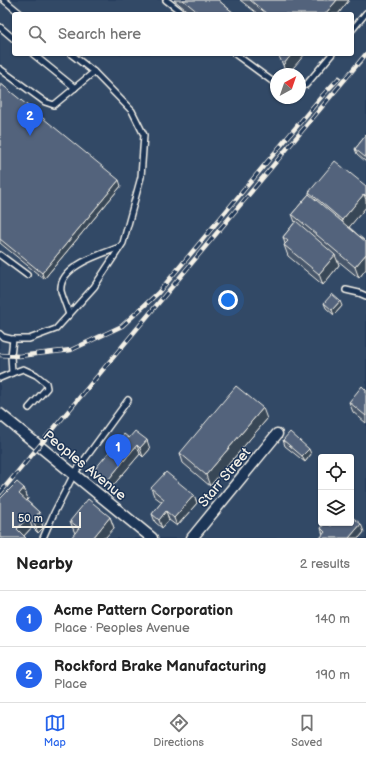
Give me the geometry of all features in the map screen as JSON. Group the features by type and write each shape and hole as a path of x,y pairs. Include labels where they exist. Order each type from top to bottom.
{"street":[{"name":"Peoples Avenue","path":"0,414 152,538"},
{"name":"Starr Street","path":"192,538 277,434"}],"lane":[{"path":"4,0 19,12"},
{"path":"166,0 181,12"},
{"path":"354,28 366,13"},
{"path":"0,27 12,37"},
{"path":"35,56 75,88"},
{"path":"0,334 13,339 29,339 56,329 69,315 94,287 121,247 141,177 144,135 132,111 94,72 74,56"},
{"path":"238,56 270,80"},
{"path":"306,85 330,56"},
{"path":"0,69 46,102 54,105 94,72"},
{"path":"69,315 61,290 62,281 67,274 77,265 121,247"},
{"path":"0,255 27,275"},
{"path":"346,290 366,296"},
{"path":"12,373 11,356 13,339"},
{"path":"0,378 23,369 36,375 46,383 47,388 29,408"},
{"path":"43,538 74,474 128,400"}],"shaded area":[{"path":"0,0 366,0 366,538 0,538"}],"building":[{"path":"183,0 218,0 233,12 198,12"},
{"path":"250,0 337,0 327,12 265,12"},
{"path":"279,56 290,56 283,65"},
{"path":"0,83 119,180 42,273 0,239"},
{"path":"366,135 366,155 365,157 355,149"},
{"path":"335,161 366,186 366,196 364,194 342,220 309,192"},
{"path":"309,194 366,242 366,254 355,267 292,214"},
{"path":"296,221 335,255 319,274 284,245 288,241 283,237"},
{"path":"332,294 340,301 332,310 324,303"},
{"path":"236,386 263,408 206,475 180,453"},
{"path":"362,386 366,390 366,416 349,402"},
{"path":"135,431 147,440 140,448 137,445 108,480 95,469 124,434 129,438"},
{"path":"290,432 309,449 302,456 283,440"},
{"path":"166,472 194,495 174,518 166,511 159,520 152,514 164,499 151,488"},
{"path":"17,482 24,488 19,494 39,512 37,515 39,517 34,523 28,517 17,529 26,538 0,538 0,499"},
{"path":"88,499 110,517 93,538 71,538 79,528 70,521"},
{"path":"354,518 361,524 349,538 320,538 325,532 321,528 323,526 354,526"}],"railway":[{"path":"0,493 366,54"},
{"path":"0,355 19,356 71,350 122,326 158,293 322,96 339,78"}],"place":[{"name":"Rockford Brake Manufacturing","path":"30,136"},
{"name":"Acme Pattern Corporation","path":"118,467"}]}
